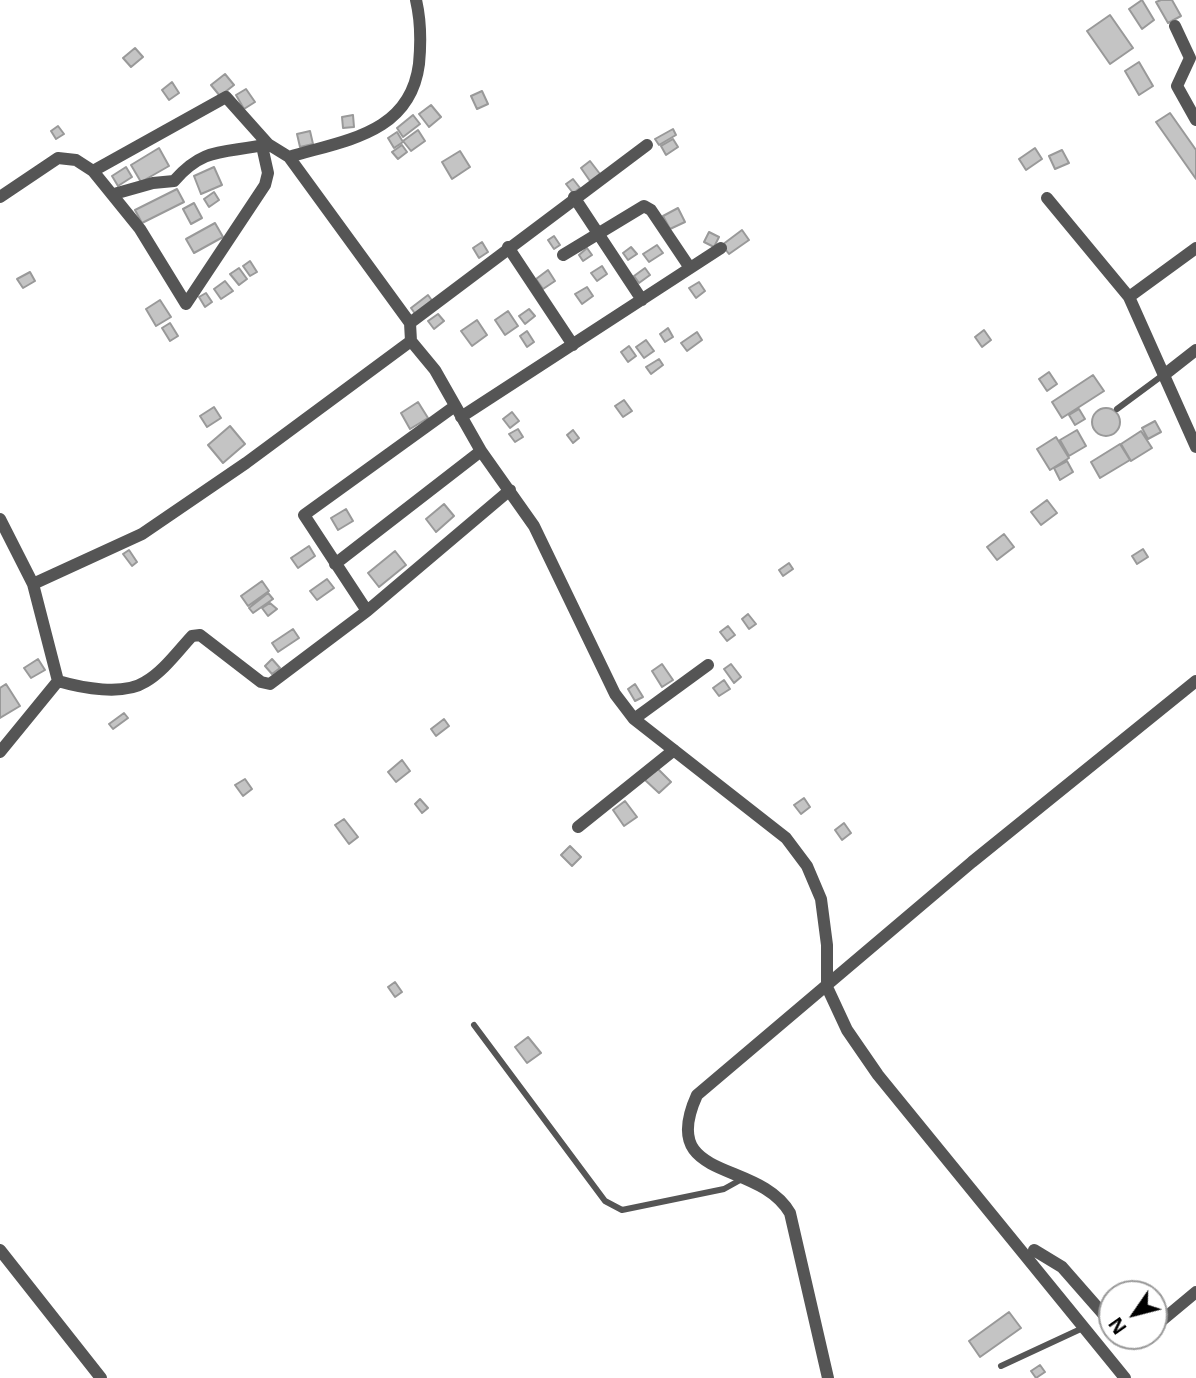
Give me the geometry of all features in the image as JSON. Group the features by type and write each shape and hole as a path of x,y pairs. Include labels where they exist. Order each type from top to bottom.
{"street":[{"path":"289,157 376,129 392,119 406,104 417,75 421,47 416,0"},
{"path":"1175,26 1190,58 1177,86 1196,120"},
{"path":"93,171 226,97 265,145 289,157 410,323 411,341 435,370 481,451 510,490 555,566 615,694 634,719 786,838 807,866 821,899 827,945 827,987 847,1030 878,1074 1125,1378"},
{"path":"0,197 58,158 76,160 93,171 114,194 186,304 265,185 268,173 265,145"},
{"path":"114,194 153,183 174,181 189,164 205,155 265,145"},
{"path":"410,323 574,197 647,145"},
{"path":"574,197 642,300"},
{"path":"1047,198 1129,297 1196,447"},
{"path":"563,256 644,206 649,207 690,268"},
{"path":"508,247 573,345"},
{"path":"367,611 304,515 458,412 573,345 722,248"},
{"path":"1129,297 1196,248"},
{"path":"33,584 142,534 246,463 411,341"},
{"path":"1164,375 1196,350"},
{"path":"335,564 481,451"},
{"path":"58,681 88,689 138,685 152,677 192,636 200,635 261,682 270,684 367,611 510,490"},
{"path":"0,519 18,548 33,584 58,681"},
{"path":"634,719 708,665"},
{"path":"0,752 58,681"},
{"path":"828,1378 790,1213 775,1192 703,1159 688,1142 687,1119 697,1095 983,853 1196,681"},
{"path":"578,827 674,750"},
{"path":"0,1250 101,1378"},
{"path":"1034,1250 1062,1267 1098,1308"},
{"path":"1168,1315 1196,1292"}],"lane":[{"path":"1117,409 1164,375"},
{"path":"474,1025 605,1201 622,1210 724,1189 744,1178"},
{"path":"1001,1366 1085,1327"}],"building":[{"path":"1142,0 1154,20 1142,29 1129,9"},
{"path":"1172,0 1181,16 1168,23 1156,2"},
{"path":"1110,15 1133,48 1110,64 1087,31"},
{"path":"135,48 143,57 131,67 123,58"},
{"path":"1139,62 1153,86 1139,95 1125,71"},
{"path":"225,74 234,85 220,96 211,85"},
{"path":"172,82 179,93 169,100 162,90"},
{"path":"246,89 255,102 244,109 236,95"},
{"path":"482,91 488,104 477,109 471,96"},
{"path":"431,105 441,117 429,127 419,114"},
{"path":"1170,113 1196,150 1196,179 1156,122"},
{"path":"353,115 354,127 343,128 342,117"},
{"path":"413,115 420,124 403,137 397,128"},
{"path":"58,126 64,134 56,139 51,131"},
{"path":"673,129 676,135 659,145 655,139"},
{"path":"418,130 425,141 411,151 403,141"},
{"path":"310,131 313,144 300,147 297,134"},
{"path":"397,132 403,142 394,148 388,138"},
{"path":"673,139 678,147 666,155 661,146"},
{"path":"402,145 407,152 398,159 392,152"},
{"path":"159,148 169,166 141,182 131,165"},
{"path":"1035,148 1042,159 1026,170 1019,159"},
{"path":"1062,150 1069,163 1055,169 1049,156"},
{"path":"460,151 470,167 452,179 442,162"},
{"path":"590,161 600,174 590,181 581,168"},
{"path":"126,167 132,177 118,186 112,176"},
{"path":"214,167 222,185 201,194 194,176"},
{"path":"573,179 580,188 573,193 566,184"},
{"path":"177,189 184,202 142,223 135,210"},
{"path":"214,192 219,200 209,207 204,199"},
{"path":"194,203 202,218 191,224 183,209"},
{"path":"678,208 685,222 670,229 663,216"},
{"path":"215,223 223,237 194,253 186,239"},
{"path":"742,230 749,240 729,254 722,245"},
{"path":"709,232 719,237 714,247 704,242"},
{"path":"554,236 560,245 554,249 548,240"},
{"path":"482,242 488,252 479,258 473,248"},
{"path":"657,245 663,253 649,262 643,254"},
{"path":"631,247 637,254 628,260 623,253"},
{"path":"587,248 592,255 583,261 579,255"},
{"path":"250,261 257,272 250,276 243,266"},
{"path":"602,266 607,274 597,281 591,273"},
{"path":"239,268 247,279 239,285 230,274"},
{"path":"645,268 650,275 639,283 634,276"},
{"path":"548,270 555,281 543,289 536,279"},
{"path":"30,272 35,281 23,288 17,279"},
{"path":"225,281 233,291 221,299 214,289"},
{"path":"699,282 705,291 696,298 689,288"},
{"path":"587,287 593,296 582,304 575,294"},
{"path":"206,293 212,302 205,307 199,297"},
{"path":"428,295 433,302 416,315 411,308"},
{"path":"160,300 171,317 156,326 146,309"},
{"path":"529,309 535,316 525,324 519,316"},
{"path":"508,311 518,326 505,335 495,320"},
{"path":"438,314 444,321 434,329 428,321"},
{"path":"477,320 487,335 472,346 461,331"},
{"path":"170,323 178,336 170,341 162,328"},
{"path":"668,328 673,337 665,342 660,334"},
{"path":"984,330 991,340 982,347 975,337"},
{"path":"527,331 534,342 527,347 520,336"},
{"path":"697,332 702,340 687,351 681,343"},
{"path":"646,340 654,351 644,358 636,347"},
{"path":"629,346 636,356 628,362 621,352"},
{"path":"659,359 663,365 651,374 646,367"},
{"path":"1049,372 1057,384 1047,391 1039,379"},
{"path":"1093,375 1104,391 1062,418 1052,402"},
{"path":"624,400 632,411 623,417 615,406"},
{"path":"418,402 428,418 410,429 401,413"},
{"path":"214,407 221,418 207,427 200,416"},
{"path":"1106,408 1116,412 1120,422 1116,432 1106,436 1096,432 1092,422 1096,412"},
{"path":"1079,409 1085,419 1075,425 1069,415"},
{"path":"512,412 519,421 510,428 503,419"},
{"path":"1155,421 1161,432 1148,439 1142,428"},
{"path":"230,426 245,444 223,463 208,445"},
{"path":"518,429 523,437 515,442 509,434"},
{"path":"573,430 579,438 573,443 567,435"},
{"path":"1077,430 1086,446 1069,456 1060,440"},
{"path":"1141,431 1152,448 1131,461 1121,444"},
{"path":"1056,437 1069,458 1050,470 1037,449"},
{"path":"1120,444 1130,460 1100,478 1091,462"},
{"path":"1067,461 1073,472 1060,480 1054,468"},
{"path":"1047,500 1057,513 1041,525 1031,512"},
{"path":"444,504 454,516 436,532 426,519"},
{"path":"346,509 353,521 338,530 331,518"},
{"path":"1004,534 1014,547 997,560 987,547"},
{"path":"309,546 315,556 298,568 291,558"},
{"path":"1143,549 1148,557 1137,564 1132,556"},
{"path":"129,550 137,562 132,566 123,554"},
{"path":"395,551 406,565 379,587 368,573"},
{"path":"789,563 793,569 783,576 779,570"},
{"path":"327,579 334,588 317,600 310,591"},
{"path":"262,581 269,591 248,606 241,596"},
{"path":"268,593 273,599 253,613 249,608"},
{"path":"270,603 277,609 268,616 262,608"},
{"path":"748,614 756,624 749,629 742,619"},
{"path":"728,626 735,635 727,641 720,632"},
{"path":"293,629 299,638 278,652 272,643"},
{"path":"38,659 45,670 31,678 24,668"},
{"path":"272,659 280,668 272,674 265,666"},
{"path":"662,664 673,680 662,687 652,671"},
{"path":"731,664 741,677 734,683 724,669"},
{"path":"724,680 730,689 719,696 713,688"},
{"path":"6,684 20,706 0,718 0,688"},
{"path":"635,684 643,697 635,701 628,689"},
{"path":"124,713 128,718 113,729 109,724"},
{"path":"444,719 449,726 436,736 431,729"},
{"path":"402,760 410,771 396,782 388,772"},
{"path":"657,768 671,782 659,793 645,780"},
{"path":"245,779 252,789 243,796 235,785"},
{"path":"804,798 810,807 801,814 794,805"},
{"path":"420,799 428,808 422,813 415,804"},
{"path":"625,801 637,817 624,826 613,810"},
{"path":"344,819 358,837 349,844 335,825"},
{"path":"844,823 851,833 842,840 835,830"},
{"path":"570,846 581,857 572,866 561,855"},
{"path":"395,982 402,992 395,997 388,987"},
{"path":"528,1037 541,1053 527,1063 515,1047"},
{"path":"1009,1312 1021,1328 980,1357 969,1341"},
{"path":"1040,1365 1045,1372 1036,1378 1031,1371"}]}
